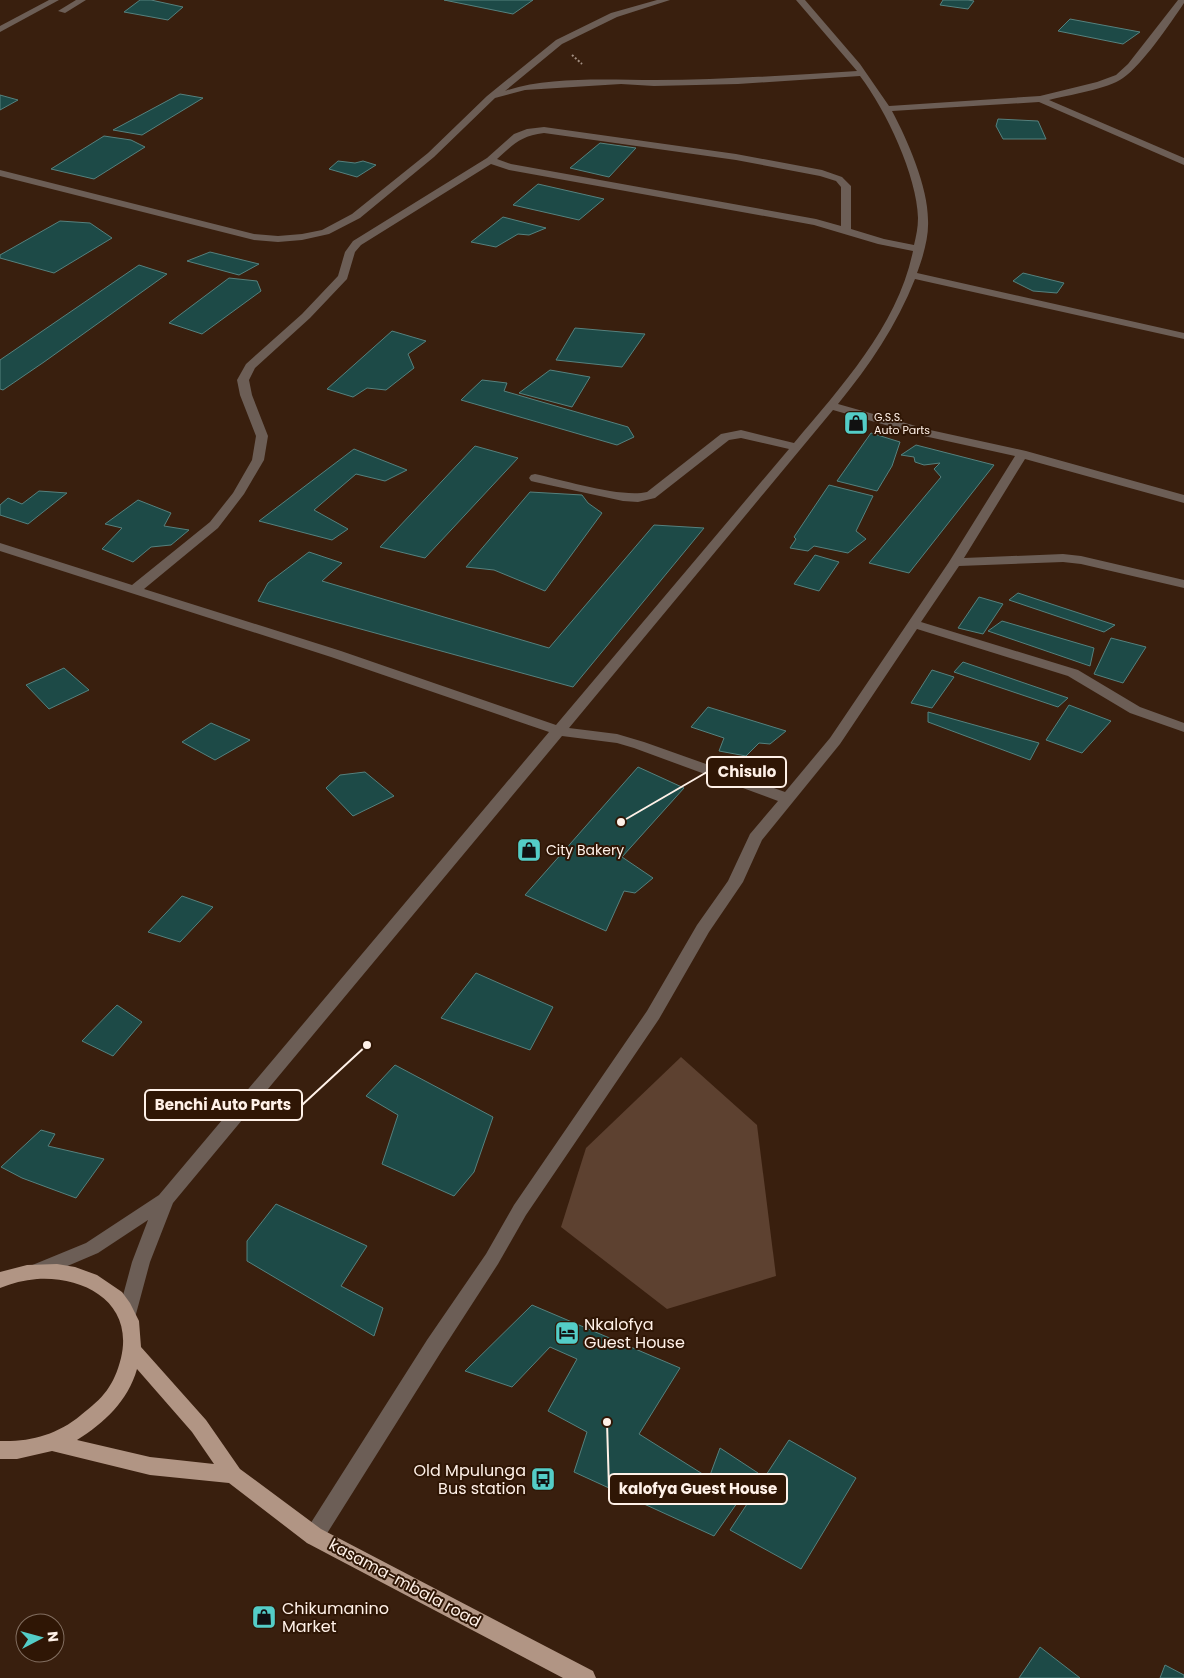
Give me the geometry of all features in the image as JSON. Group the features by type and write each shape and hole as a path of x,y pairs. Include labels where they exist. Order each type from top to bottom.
{"main road":[{"path":"1,1279 36,1271 66,1272 92,1280 113,1294 127,1314 133,1332 133,1351 121,1388 93,1420 53,1443 3,1454"},
{"path":"133,1351 199,1426 233,1475"},
{"path":"53,1443 150,1466 233,1475"},
{"name":"kasama-mbala road","path":"233,1475 314,1536 585,1678"}],"street":[{"path":"0,29 55,0"},
{"path":"62,11 82,0"},
{"path":"0,173 254,237 278,239 302,237 325,232 356,216 432,155 490,98 563,40 614,15 666,0"},
{"path":"36,1271 92,1248 165,1200 797,447 830,406 888,325 913,275 923,227 920,192 886,109 863,73 840,43 800,0"},
{"path":"886,109 1040,99 1100,84 1119,77 1141,54 1182,0"},
{"path":"0,21 10,24"},
{"path":"490,98 524,87 621,81 654,83 738,81 863,73"},
{"path":"1040,99 1184,162"},
{"path":"134,590 214,525 238,494 258,460 262,436 246,395 243,380 250,366 306,316 343,277 350,252 357,243 490,160 517,136 527,132 544,130 579,134 736,157 822,173 839,179 846,186 846,230"},
{"path":"490,160 509,166 816,222 882,242 918,249"},
{"path":"913,275 1184,336"},
{"path":"830,406 928,433 1022,454 1184,499"},
{"path":"535,478 623,497 638,498 651,495 724,437 741,434 797,447"},
{"path":"314,1536 434,1346 492,1259 520,1210 653,1015 703,929 735,882 756,838 835,741 955,562 1022,454"},
{"path":"0,547 336,654 560,731 617,739 638,745 788,799"},
{"path":"955,562 1072,559 1184,584"},
{"path":"913,624 1073,673 1135,710 1184,728"},
{"path":"127,1314 140,1262 165,1200"}],"shaded area":[{"path":"681,1057 757,1125 776,1276 667,1309 561,1227 586,1148"}],"building":[{"path":"140,0 151,0 183,7 168,20 124,12"},
{"path":"444,0 533,0 513,14"},
{"path":"943,0 974,1 968,9 940,5"},
{"path":"1070,19 1140,32 1123,44 1058,31"},
{"path":"180,94 203,98 142,135 113,130"},
{"path":"0,95 18,100 0,110"},
{"path":"998,119 1038,121 1046,139 1003,139 996,126"},
{"path":"104,136 131,140 145,147 94,179 51,169"},
{"path":"600,143 636,148 609,177 570,168"},
{"path":"338,161 355,163 363,161 376,165 357,177 329,169"},
{"path":"538,184 604,199 579,220 513,205"},
{"path":"503,217 546,228 529,235 518,234 496,247 471,242"},
{"path":"60,221 90,223 112,238 54,273 0,258 0,255"},
{"path":"210,252 259,264 239,275 187,261"},
{"path":"139,265 167,274 44,362 3,390 0,389 0,360"},
{"path":"1023,273 1064,283 1057,293 1033,291 1013,281"},
{"path":"229,278 257,281 261,291 202,334 169,323"},
{"path":"575,328 645,334 622,367 556,360"},
{"path":"392,331 426,341 408,354 414,368 386,390 367,388 353,397 327,389"},
{"path":"550,370 590,377 572,407 519,393"},
{"path":"482,380 507,383 504,391 628,427 634,437 617,445 461,400"},
{"path":"871,433 900,442 892,466 877,491 837,481"},
{"path":"916,445 994,465 909,573 869,563 941,477 934,469 940,463 924,465 915,462 914,457 901,455"},
{"path":"475,446 518,458 425,558 380,547"},
{"path":"354,449 407,470 385,481 356,474 314,510 348,529 332,540 259,521"},
{"path":"829,485 873,496 856,531 866,539 848,553 814,546 808,551 790,548 796,539 794,537"},
{"path":"39,491 67,493 28,524 0,515 0,505 8,498 22,504"},
{"path":"530,492 582,495 588,503 602,513 545,591 494,570 466,567"},
{"path":"138,500 171,513 164,526 189,530 171,545 151,547 133,562 102,549 122,528 105,524"},
{"path":"654,525 704,528 573,687 258,601 268,583 309,552 342,563 322,581 549,648"},
{"path":"815,555 839,562 819,591 794,584"},
{"path":"1018,593 1115,625 1104,632 1009,600"},
{"path":"979,597 1003,604 983,634 958,628"},
{"path":"1002,621 1094,648 1090,666 988,631"},
{"path":"1111,638 1146,647 1123,683 1094,674"},
{"path":"963,662 1068,698 1058,707 954,672"},
{"path":"64,668 89,690 49,709 26,685"},
{"path":"932,670 954,677 932,708 911,703"},
{"path":"1069,705 1111,721 1082,753 1046,740"},
{"path":"708,707 786,731 770,744 759,743 746,756 719,751 724,738 691,727"},
{"path":"928,712 1039,743 1030,760 928,722"},
{"path":"211,723 250,740 215,760 182,742"},
{"path":"638,767 684,788 622,857 653,878 635,893 624,891 606,931 525,895"},
{"path":"365,772 394,796 353,816 326,788 340,775"},
{"path":"182,896 213,907 180,942 148,932"},
{"path":"476,973 553,1007 530,1050 441,1018"},
{"path":"117,1005 142,1022 113,1056 82,1041"},
{"path":"395,1065 493,1117 474,1172 454,1196 382,1164 398,1115 366,1096"},
{"path":"41,1130 55,1134 48,1146 104,1159 76,1198 22,1178 1,1167"},
{"path":"276,1204 367,1246 341,1286 383,1308 374,1336 247,1261 247,1241"},
{"path":"532,1305 680,1368 639,1434 709,1478 720,1448 758,1473 714,1536 574,1472 587,1432 548,1411 577,1359 550,1347 512,1387 465,1371"},
{"path":"789,1440 856,1478 801,1569 730,1530"},
{"path":"1040,1647 1080,1678 1019,1678"},
{"path":"1165,1665 1184,1675 1184,1678 1160,1678"}],"place":[{"name":"G.S.S. Auto Parts","path":"856,423"},
{"name":"Chisulo","path":"621,822"},
{"name":"City Bakery","path":"529,850"},
{"name":"Benchi Auto Parts","path":"367,1045"},
{"name":"Nkalofya Guest House","path":"567,1333"},
{"name":"kalofya Guest House","path":"607,1422"},
{"name":"Old Mpulunga Bus station","path":"543,1479"},
{"name":"Chikumanino Market","path":"264,1617"}]}
